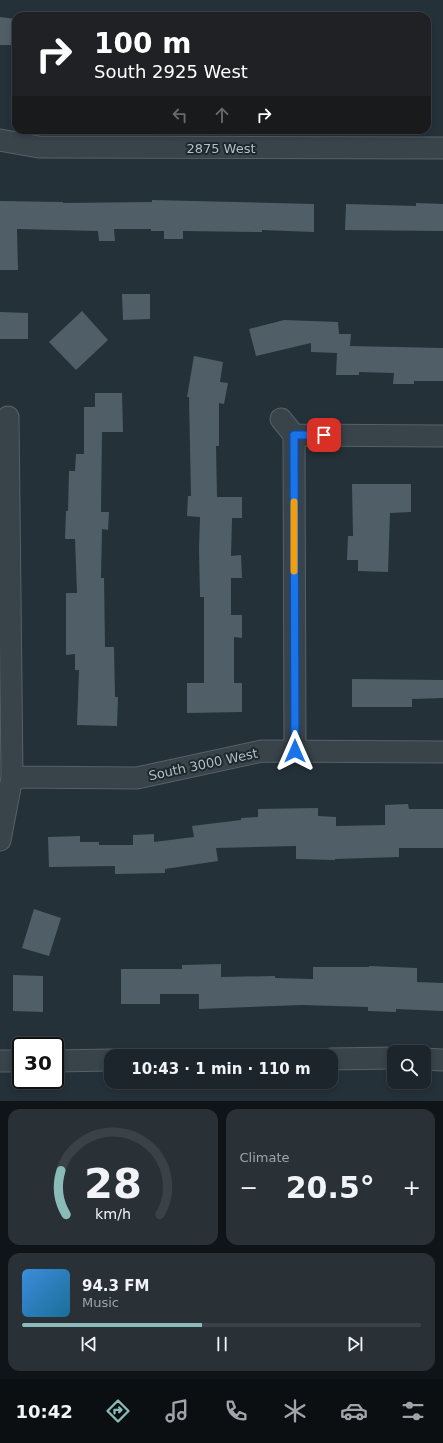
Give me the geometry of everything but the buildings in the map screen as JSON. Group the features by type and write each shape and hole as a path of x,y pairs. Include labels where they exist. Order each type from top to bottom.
{"street":[{"name":"2875 West","path":"0,140 38,147 443,148"},
{"path":"0,840 12,776 8,418"},
{"path":"281,419 294,435 295,751"},
{"path":"294,435 443,436"},
{"name":"South 3000 West","path":"12,776 137,778 262,751 443,752"},
{"path":"338,1059 387,1058"},
{"path":"431,1059 443,1060"},
{"path":"64,1061 104,1060"},
{"path":"0,1061 12,1061"}],"slow traffic":[{"path":"294,502 294,571"}],"route":[{"path":"295,751 294,435 324,435"}]}
